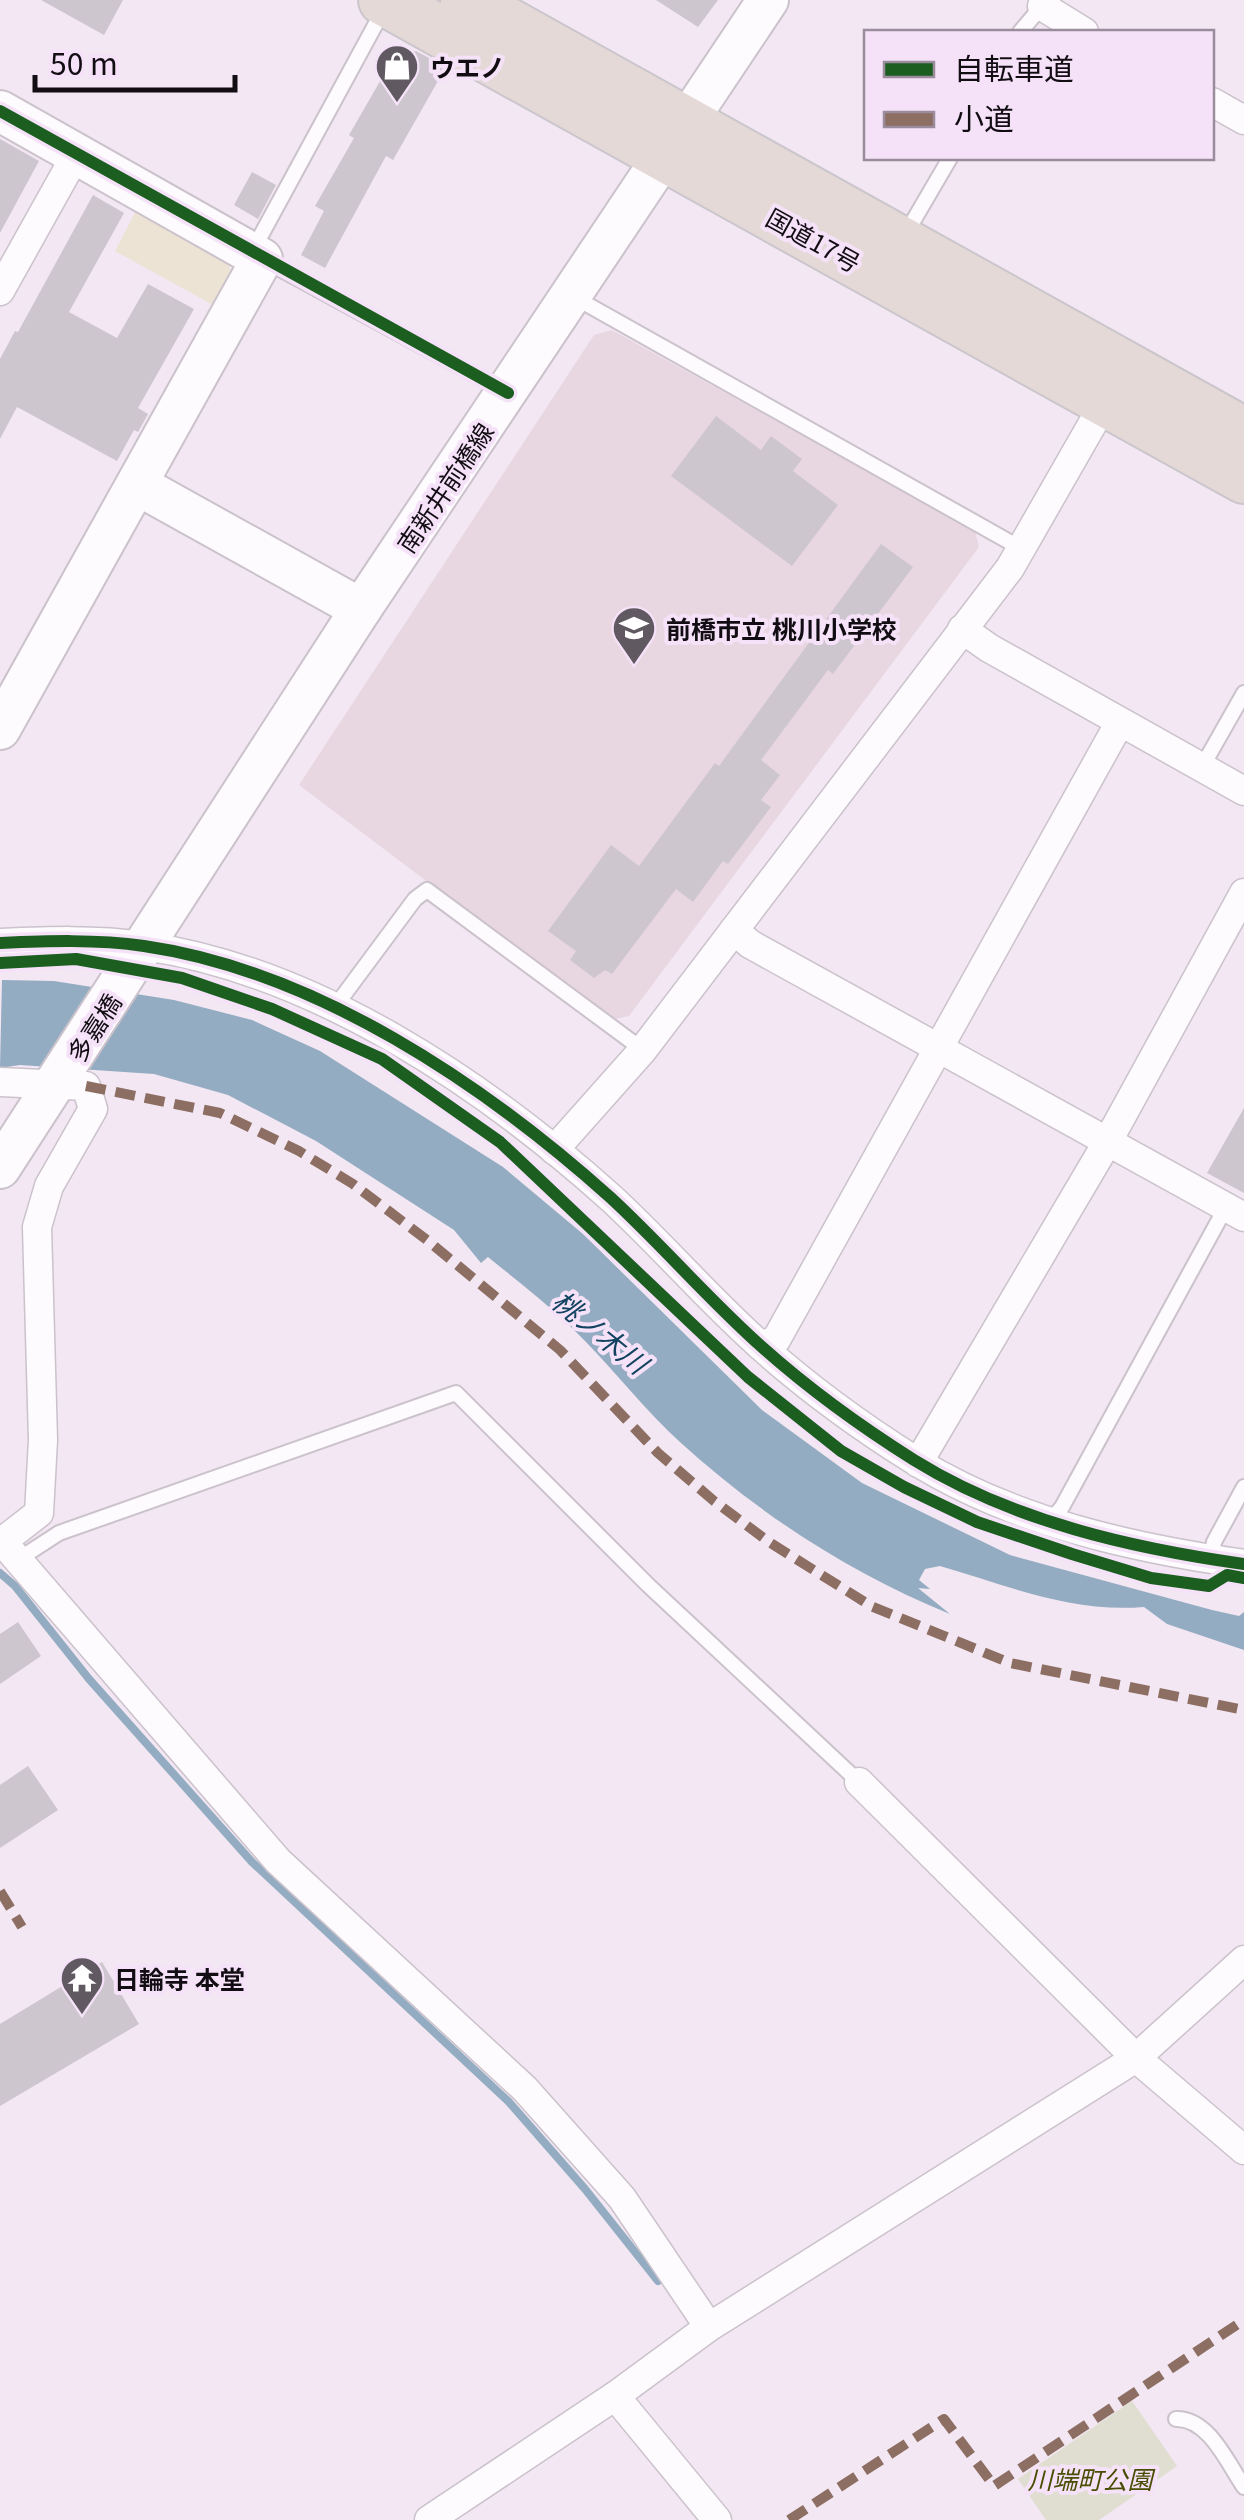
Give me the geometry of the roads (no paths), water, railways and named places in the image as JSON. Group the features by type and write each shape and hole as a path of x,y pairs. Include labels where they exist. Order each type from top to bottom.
{"highway":[{"name":"国道17号","path":"466,0 675,139 1105,402 1244,478"},
{"name":"国道17号","path":"386,1 900,242 1244,433"}],"main road":[{"name":"南新井前橋線","path":"134,961 361,609 768,0"},
{"path":"0,111 262,259 0,729"},
{"path":"138,485 361,609"},
{"name":"多嘉橋","path":"58,1080 134,961"},
{"path":"0,1168 58,1080"}],"street":[{"path":"1044,3 1081,30"},
{"path":"1214,103 1244,120"},
{"path":"0,291 77,153"},
{"path":"554,1150 643,1050 1022,550 1105,402"},
{"path":"962,629 1244,790"},
{"path":"761,1346 776,1340 1120,722"},
{"path":"918,1463 1108,1141 1244,893"},
{"path":"734,930 750,944 1235,1212"},
{"path":"0,943 53,940 134,961 241,970 330,1006 442,1068 554,1150 612,1200 761,1346 830,1404 918,1463 973,1490 1051,1520 1141,1546 1244,1564"},
{"path":"0,1082 58,1080 86,1086 93,1110 49,1186 37,1227 44,1440 39,1513 5,1553 278,1861 525,2090 622,2198 709,2327"},
{"path":"859,1782 1136,2058 1244,2150"},
{"path":"429,2520 615,2396 709,2327 1136,2058 1244,1960"},
{"path":"615,2396 716,2520"}],"lane":[{"path":"386,1 259,239 262,259 508,393"},
{"path":"1022,30 1044,3"},
{"path":"900,242 949,160"},
{"path":"572,296 1022,550"},
{"path":"1202,767 1244,692"},
{"path":"330,1006 340,1000 415,899 427,890 643,1050"},
{"path":"1051,1520 1235,1212"},
{"path":"5,1553 456,1394 648,1584 859,1782"},
{"path":"1204,1558 1212,1554 1214,1542 1244,1487"},
{"path":"1176,2419 1185,2419 1203,2429 1244,2487"}],"water":[{"name":"桃ノ木川","path":"2,980 54,981 174,1000 252,1020 320,1051 503,1167 583,1234 762,1410 862,1483 1010,1555 1212,1610 1239,1616 1244,1612 1244,1650 1167,1624 1144,1607 1066,1602 940,1566 925,1569 919,1580 930,1589 918,1588 950,1614 877,1580 808,1540 742,1494 668,1430 586,1342 538,1298 488,1257 481,1263 454,1230 316,1141 228,1095 154,1074 20,1065 0,1068"}],"waterway":[{"path":"0,1573 252,1862 508,2101 658,2281"}],"place":[{"name":"ウエノ","path":"397,104"},
{"name":"前橋市立 桃川小学校","path":"634,666"},
{"name":"日輪寺 本堂","path":"82,2016"}],"park label":[{"name":"川端町公園","path":"1090,2478"}]}
